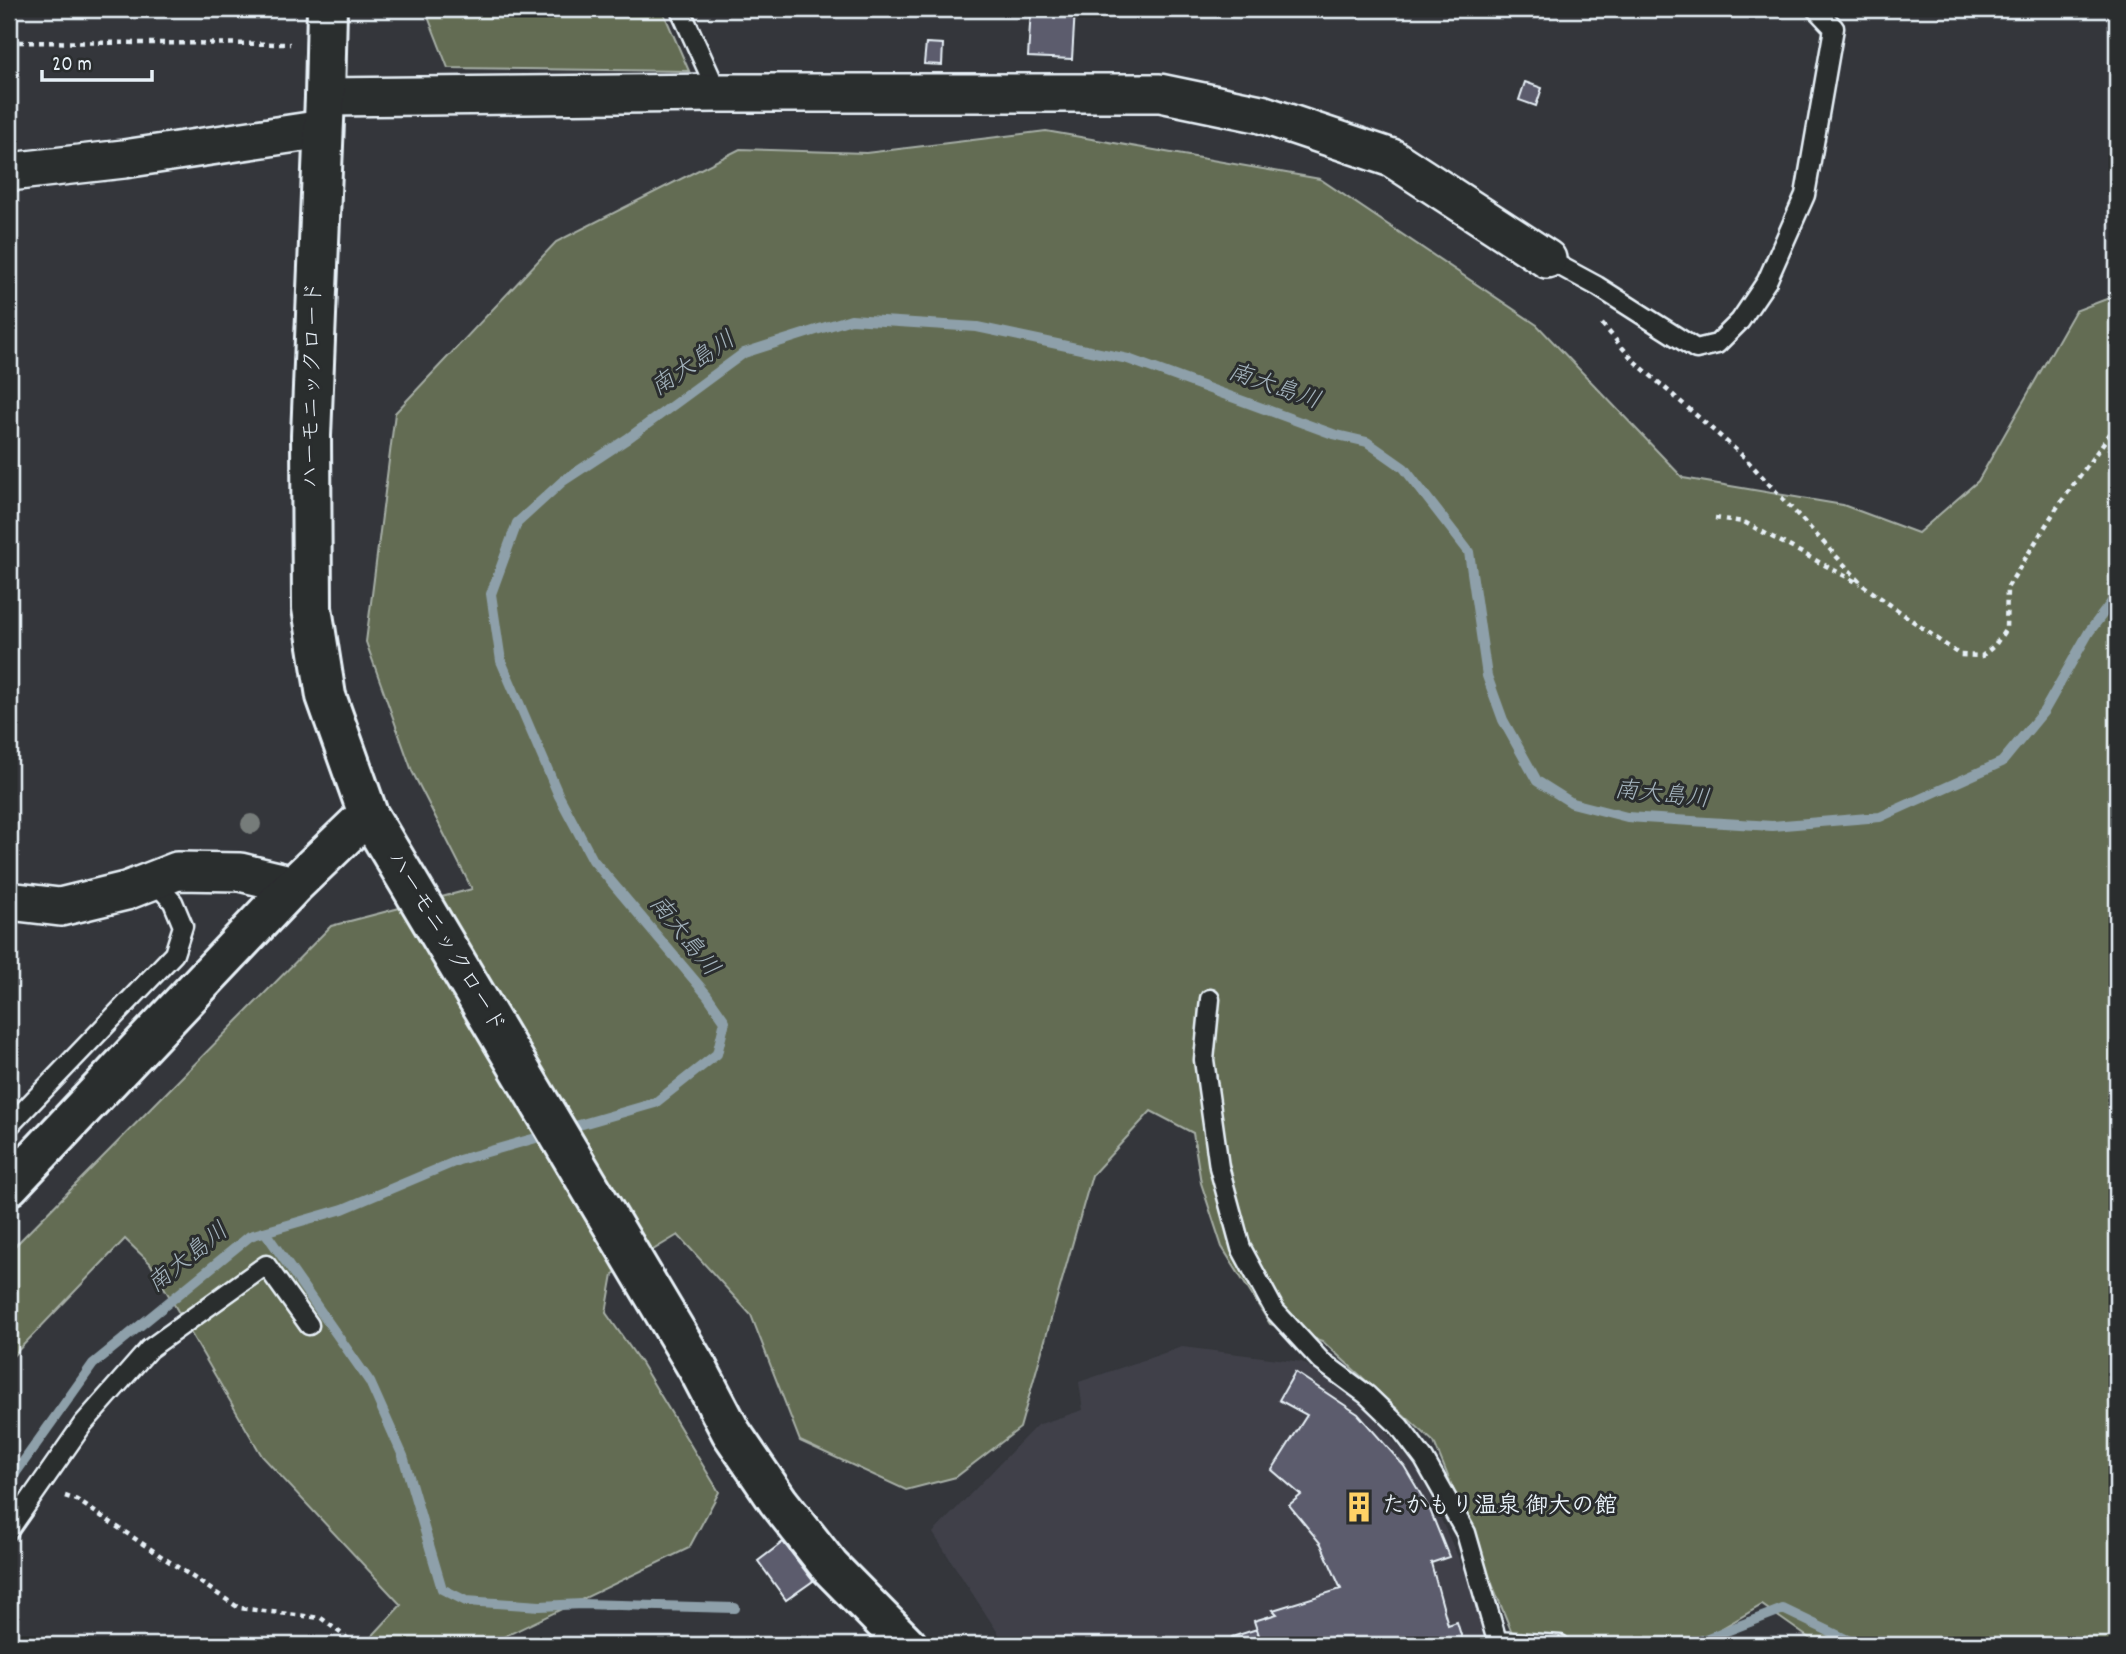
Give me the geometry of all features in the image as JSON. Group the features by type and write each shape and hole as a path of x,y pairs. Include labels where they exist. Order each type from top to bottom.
{"street":[{"name":"ハーモニックロード","path":"331,21 324,113 311,436 312,608 326,696 368,814 698,1369 731,1432 778,1501 830,1567 907,1645"},
{"path":"9,172 124,159 324,113 718,93 1160,93 1261,114 1392,158 1547,259"},
{"path":"9,1186 294,885 368,814"},
{"path":"9,901 60,907 127,891 177,871 240,872 294,885"}],"lane":[{"path":"680,9 718,93"},
{"path":"1547,259 1597,286 1696,349 1717,344 1740,321 1767,281 1805,195 1835,28 1816,9"},
{"path":"9,1126 174,954 183,926 173,902 161,889 146,883"},
{"path":"1210,999 1203,1060 1219,1167 1241,1248 1275,1311 1321,1361 1367,1395 1391,1418 1424,1459 1466,1533 1497,1641 1560,1645"},
{"path":"9,1530 83,1424 149,1349 266,1265 309,1325"}],"path":[{"path":"9,42 331,21"},
{"path":"1599,320 1634,361 1743,456 1864,586"},
{"path":"1715,518 1744,522 1864,586 1960,655 1982,656 1995,645 2006,629 2007,587 2056,509 2117,424"},
{"path":"38,1485 78,1500 239,1608 321,1618 356,1645"}],"shaded area":[{"path":"1182,1347 1302,1362 1357,1398 1419,1470 1469,1582 1490,1645 1006,1645 933,1533 1037,1425 1083,1410 1079,1382"}],"green space":[{"path":"425,9 662,9 689,71 448,68"},
{"path":"1046,131 1320,179 1537,325 1683,478 1843,505 1918,533 1978,481 2075,311 2117,295 2117,1645 1819,1645 1762,1605 1693,1645 1517,1645 1434,1442 1322,1341 1270,1324 1222,1247 1201,1183 1193,1133 1151,1111 1092,1175 1020,1428 956,1477 906,1490 800,1441 751,1315 678,1235 613,1274 606,1313 641,1363 719,1492 689,1548 487,1645 364,1645 401,1605 262,1456 150,1263 125,1239 9,1360 9,1252 331,926 472,889 412,771 366,642 395,413 556,242 740,149 866,153"}],"building":[{"path":"1031,9 1075,9 1072,59 1028,57"},
{"path":"926,43 943,44 942,65 924,64"},
{"path":"1525,82 1542,88 1536,106 1519,100"},
{"name":"たかもり温泉 御大の館","path":"1295,1372 1358,1414 1404,1466 1430,1510 1449,1557 1431,1563 1448,1625 1457,1622 1464,1645 1262,1645 1254,1621 1277,1614 1273,1610 1341,1589 1321,1544 1289,1505 1301,1495 1272,1470 1307,1415 1279,1400"},
{"path":"783,1542 813,1581 786,1600 758,1561"},
{"path":"1257,1629 1262,1645 1234,1645 1232,1637"}],"waterway":[{"name":"南大島川","path":"565,1129 655,1103 717,1054 725,1021 707,995 593,860 559,796 501,661 491,594 517,523 563,481 627,439 744,353 851,319 977,327 1128,359 1333,434 1367,442 1404,468 1469,552 1487,676 1503,720 1537,781 1572,803 1627,817 1772,826 1880,817 2002,762 2044,711 2089,632 2117,595"},
{"name":"南大島川","path":"9,1482 93,1364 250,1236 343,1209 459,1160 550,1134"},
{"path":"265,1232 370,1382 403,1456 442,1589 466,1601 540,1606 582,1604 735,1608"},
{"path":"1690,1645 1783,1609 1858,1645"}],"place":[{"name":"たかもり温泉 御大の館","path":"1359,1507"}]}
